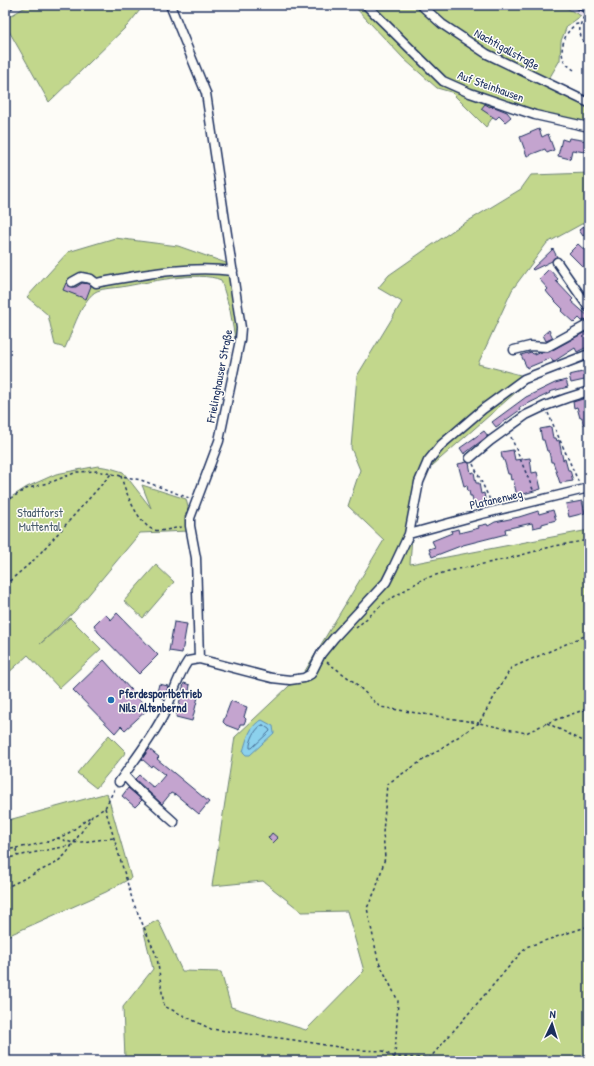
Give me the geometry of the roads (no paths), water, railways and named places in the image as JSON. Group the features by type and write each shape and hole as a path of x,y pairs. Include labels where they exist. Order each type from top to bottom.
{"street":[{"name":"Frielinghauser Straße","path":"170,5 206,92 241,328 240,340 219,441 190,518 196,558 199,659"},
{"name":"Auf Steinhausen","path":"366,5 443,81 470,93 535,115 589,127"},
{"name":"Nachtigallstraße","path":"421,5 442,24 487,54 589,103"},
{"path":"557,262 589,308"},
{"path":"72,282 81,277 90,279 96,283 169,271 233,271"},
{"path":"514,350 530,346 547,347 589,324"},
{"path":"174,822 133,785 121,778 151,736 164,712 181,671 188,662 199,659 272,678 290,680 304,678 311,674 321,654 386,582 394,568 409,534 419,482 428,461 441,445 483,409 524,380 589,354"},
{"path":"470,458 490,441 526,416 545,406 589,391"},
{"name":"Platanenweg","path":"409,534 586,489"}],"water":[{"path":"262,720 273,726 274,733 250,755 246,755 243,752 249,733 254,725"}],"railway":[{"path":"572,5 589,15"}],"place":[{"name":"Pferdesportbetrieb Nils Altenbernd","path":"111,700"}],"park label":[{"name":"Stadtforst Muttental","path":"40,519"}]}
